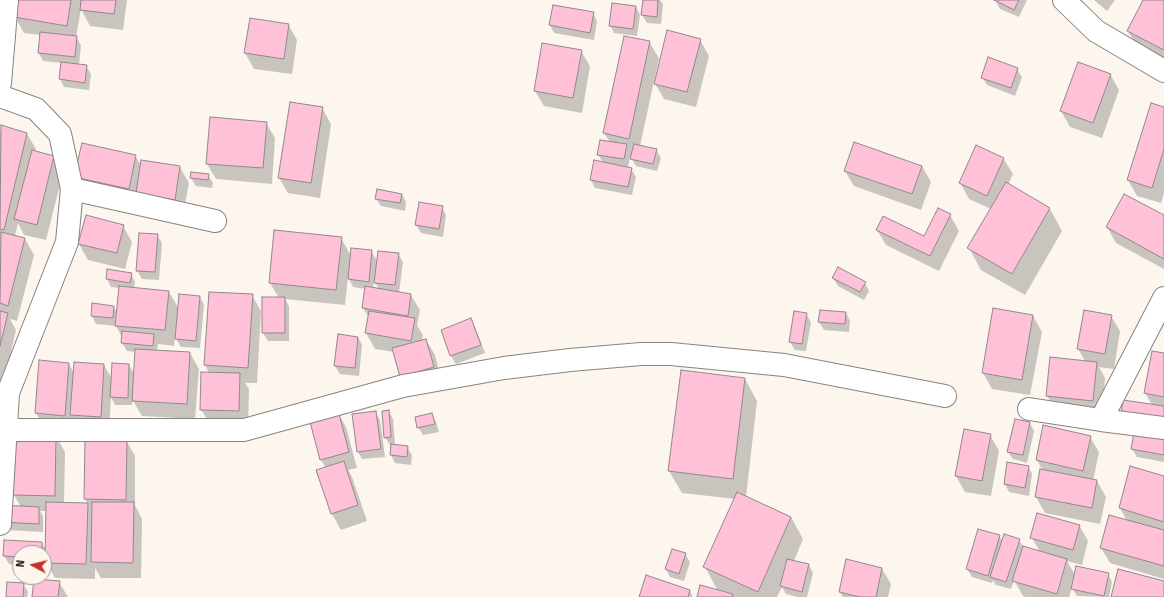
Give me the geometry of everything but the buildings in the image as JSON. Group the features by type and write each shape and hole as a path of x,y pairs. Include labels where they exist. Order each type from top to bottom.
{"street":[{"path":"0,83 7,0"},
{"path":"1064,0 1096,30 1164,71"},
{"path":"0,96 36,109 60,134 72,189 67,242 8,393 0,524"},
{"path":"72,189 215,221"},
{"path":"1101,420 1164,298"},
{"path":"6,430 244,430 403,386 504,368 570,360 641,354 671,354 784,366 945,396"},
{"path":"1029,409 1164,428"}]}
